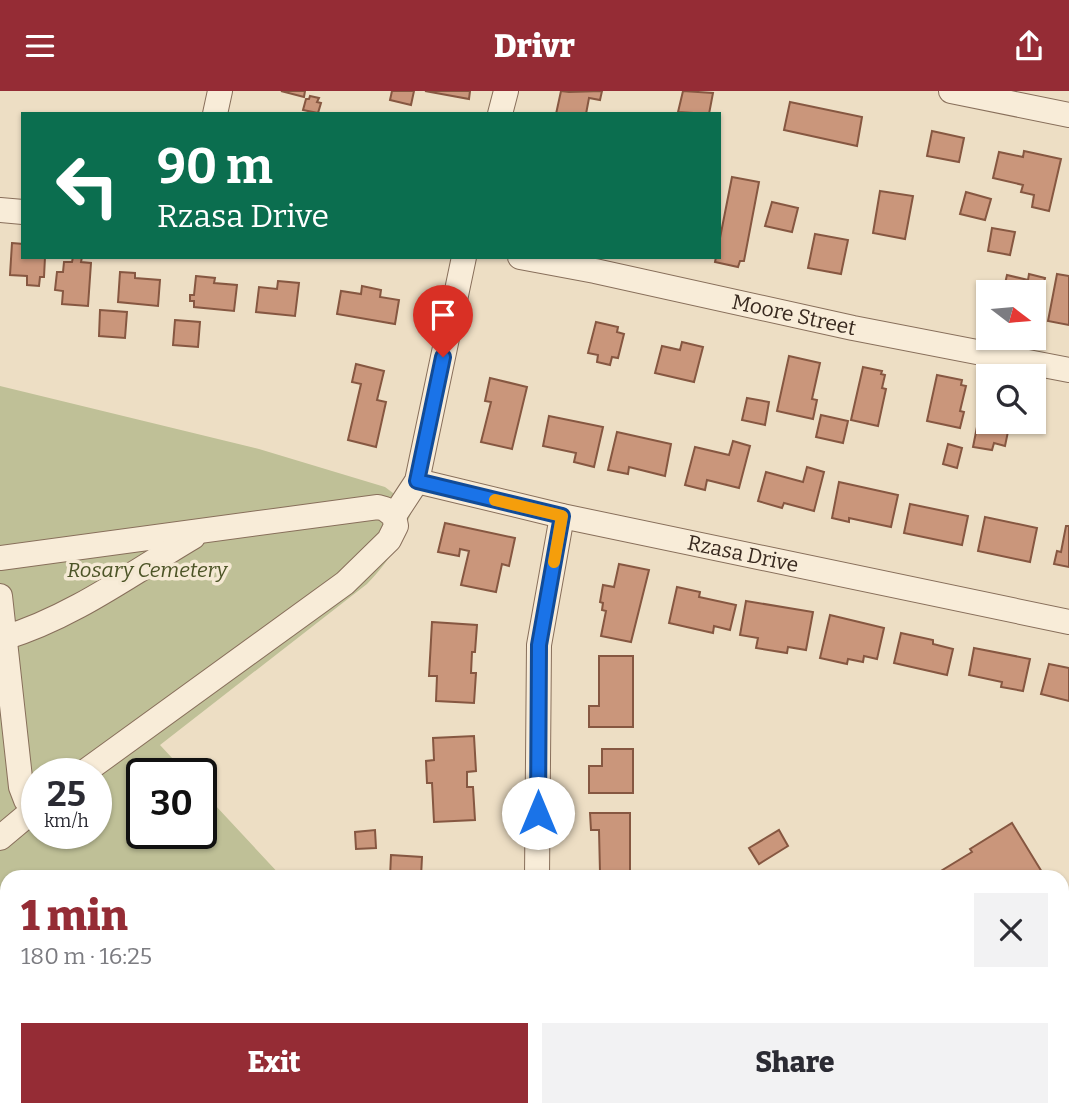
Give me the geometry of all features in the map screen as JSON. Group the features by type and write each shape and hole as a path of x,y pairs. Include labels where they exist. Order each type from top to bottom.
{"street":[{"path":"215,112 220,91"},
{"path":"501,112 506,91"},
{"path":"951,91 1069,114"},
{"path":"0,210 21,212"},
{"path":"394,516 417,481 464,259"},
{"name":"Moore Street","path":"531,259 853,328 1069,370"},
{"name":"Rzasa Drive","path":"417,481 562,516 1069,622"},
{"path":"0,558 378,507 394,516 396,526 389,540 345,583 104,758"},
{"path":"537,870 539,645 562,516"},
{"path":"4,638 64,615 203,531"},
{"path":"0,596 21,787"},
{"path":"0,838 21,820"}],"green space":[{"name":"Rosary Cemetery","path":"0,386 259,449 385,487 413,508 394,549 367,584 160,745 172,758 126,758 126,849 217,849 217,807 275,870 0,870"}],"building":[{"path":"281,91 305,91 304,97"},
{"path":"392,91 414,91 411,105 390,100"},
{"path":"425,91 470,91 469,99"},
{"path":"561,91 602,91 600,100 589,98 586,112 556,112"},
{"path":"683,91 713,93 709,112 678,112"},
{"path":"310,96 319,98 317,102 321,103 318,112 303,110 306,99"},
{"path":"790,102 862,117 857,146 784,130"},
{"path":"932,131 964,138 959,162 927,156"},
{"path":"1024,151 1061,159 1049,211 1032,207 1034,195 1021,192 1023,185 993,178 999,152 1023,157"},
{"path":"732,177 759,182 744,261 740,261 738,267 715,262 716,259 721,259 721,233"},
{"path":"880,191 913,196 905,239 873,233"},
{"path":"966,192 991,199 985,220 960,214"},
{"path":"772,202 798,208 792,232 765,226"},
{"path":"992,228 1015,232 1010,255 988,251"},
{"path":"815,234 848,240 841,274 808,268"},
{"path":"12,243 21,244 21,259 45,259 44,277 40,277 39,286 27,285 27,276 10,275"},
{"path":"73,259 82,259 81,262 91,263 88,306 62,304 63,291 55,290 57,272 63,272 64,262 72,262"},
{"path":"120,272 135,273 135,278 160,280 158,306 118,302"},
{"path":"1029,274 1045,278 1045,280 1028,280"},
{"path":"1057,274 1069,276 1069,325 1048,321"},
{"path":"1007,275 1028,280 1006,280"},
{"path":"196,276 215,278 214,283 237,285 234,311 194,307 190,295 194,295"},
{"path":"278,281 299,283 295,316 256,312 259,287 277,289"},
{"path":"362,286 381,290 380,297 399,300 395,324 337,314 341,291 361,294"},
{"path":"100,310 127,312 125,338 99,336"},
{"path":"175,320 200,322 198,347 173,345"},
{"path":"596,322 618,327 617,332 624,334 618,358 612,357 610,365 597,362 598,355 588,353"},
{"path":"682,342 703,347 694,382 655,373 662,346 680,350"},
{"path":"789,356 820,363 812,399 817,400 813,419 777,411"},
{"path":"356,364 384,371 377,400 386,402 376,447 348,440 361,384 352,382"},
{"path":"863,367 882,371 881,374 885,375 882,388 886,389 878,426 851,420"},
{"path":"937,375 962,380 961,385 966,386 960,411 964,412 960,428 927,421"},
{"path":"490,378 527,387 512,449 481,442 491,402 485,401"},
{"path":"747,398 769,402 765,425 742,420"},
{"path":"821,415 848,421 843,443 816,437"},
{"path":"549,416 603,427 594,467 574,462 576,453 543,446"},
{"path":"617,432 671,444 665,476 629,467 628,474 608,470"},
{"path":"976,432 1008,434 1005,446 994,443 992,450 973,447"},
{"path":"733,441 750,446 739,488 707,480 705,490 685,485 695,447 729,455"},
{"path":"948,444 962,448 957,468 943,464"},
{"path":"807,467 824,472 814,511 784,503 782,508 758,501 766,472 803,482"},
{"path":"839,482 898,495 891,527 849,518 849,522 832,518"},
{"path":"910,504 968,516 962,545 904,533"},
{"path":"985,517 1037,528 1030,562 978,551"},
{"path":"445,523 515,538 509,566 502,564 496,592 461,585 469,551 460,549 459,556 438,552"},
{"path":"1066,526 1069,526 1069,567 1054,564 1057,551 1061,552"},
{"path":"619,564 649,570 631,642 601,636 606,611 602,610 603,603 600,602 603,585 614,587"},
{"path":"677,587 700,592 699,597 736,605 730,630 714,626 713,633 669,623"},
{"path":"746,601 813,612 806,650 788,647 787,653 756,648 758,638 740,635"},
{"path":"830,615 884,628 877,659 864,656 863,662 848,659 847,664 820,658"},
{"path":"432,622 477,625 471,673 476,673 474,703 436,701 437,676 429,676"},
{"path":"901,633 933,640 933,644 953,649 947,675 894,663"},
{"path":"974,648 1030,659 1023,691 1001,687 1002,682 969,675"},
{"path":"599,656 633,656 633,727 589,727 589,706 599,706"},
{"path":"1049,664 1069,668 1069,701 1041,694"},
{"path":"474,736 476,771 467,772 467,787 473,787 475,820 434,822 432,783 427,783 426,761 434,760 433,738"},
{"path":"602,749 633,749 633,793 589,793 589,766 602,766"},
{"path":"590,813 630,813 630,870 600,870 599,830 591,830"},
{"path":"1012,823 1041,870 942,870 972,852 970,849"},
{"path":"375,830 376,848 356,849 355,832"},
{"path":"779,830 788,846 759,864 749,848"},
{"path":"391,855 422,857 421,870 390,870"}],"slow traffic":[{"path":"495,500 562,516 554,562"}],"route":[{"path":"443,357 417,481 562,516 539,645 538,813"}]}
